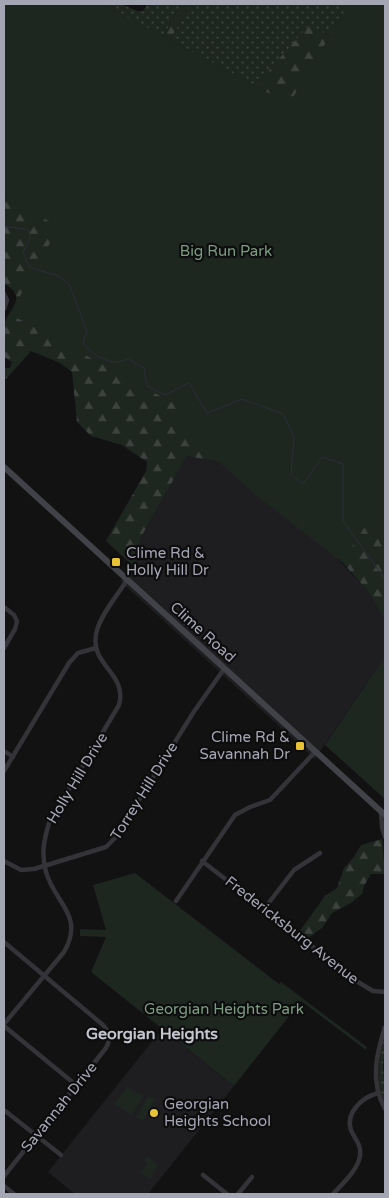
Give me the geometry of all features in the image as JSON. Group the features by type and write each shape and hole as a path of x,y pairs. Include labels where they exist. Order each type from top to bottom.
{"main road":[{"name":"Clime Road","path":"4,467 383,813"}],"street":[{"path":"4,294 7,300 4,309"},
{"path":"4,771 70,663 78,653 96,648 99,623 127,580"},
{"path":"4,607 14,615 17,621 15,629 4,648"},
{"name":"Holly Hill Drive","path":"4,1025 64,952 71,940 72,926 68,913 46,874 43,843 49,823 117,711 121,698 120,685 99,658 96,648"},
{"name":"Torrey Hill Drive","path":"4,861 21,870 34,869 106,847 116,837 193,713 224,669"},
{"path":"4,751 13,756"},
{"path":"176,901 235,815 270,800 315,752"},
{"path":"383,813 382,827 385,837"},
{"path":"264,909 294,870 320,853"},
{"name":"Fredericksburg Avenue","path":"202,861 358,982 373,990 385,992"},
{"path":"4,942 45,976"},
{"name":"Savannah Drive","path":"4,1176 109,1042 110,1036 103,1025 45,976"},
{"path":"4,1025 76,1085"},
{"path":"385,1027 375,1066 378,1093 385,1109"},
{"path":"333,1194 356,1166 360,1156 359,1144 351,1130 350,1124 353,1113 364,1099 378,1093"},
{"path":"4,1110 61,1155"},
{"path":"203,1175 227,1194"},
{"path":"238,1194 252,1177"},
{"path":"4,1186 14,1194"}],"shaded area":[{"path":"187,456 252,468 367,590 385,620 385,656 315,759 120,581 137,559 141,537"},
{"name":"Georgian Heights School","path":"162,1029 234,1086 148,1194 75,1194 48,1172"}],"green space":[{"name":"Big Run Park","path":"4,4 103,4 163,37 181,4 190,4 170,40 255,86 309,25 330,36 349,4 385,478 385,620 367,590 342,562 253,493 252,468 187,456 141,537 137,559 132,565 106,541 146,471 147,462 122,445 91,436 77,422 72,372 60,363 31,351 4,379 4,368 10,368 12,362 4,357 3,328 16,298 15,293 4,284"},
{"name":"Big Run Park","path":"4,4 103,4 289,104 349,4 385,4 385,537 366,525 342,562 253,493 177,424 186,410 10,314 59,227 4,195"},
{"path":"103,4 122,4 137,11 143,11 147,4 181,4 163,37"},
{"path":"190,4 349,4 330,36 309,26 255,86 170,40"},
{"path":"385,656 385,799 325,745"},
{"path":"382,839 385,874 371,874 362,894 351,903 332,913 322,928 308,938 302,935 299,932 325,896 337,888 344,868 361,845"},
{"name":"Georgian Heights Park","path":"135,873 279,984 281,982 367,1047 366,1050 301,1001 234,1086 91,972 106,937 80,936 80,929 106,930 93,885"},
{"path":"385,1035 383,1064 385,1103 380,1086 379,1069"},
{"path":"127,1087 144,1096 132,1115 114,1104"},
{"path":"148,1096 155,1099 143,1121 136,1117"},
{"path":"147,1156 158,1165 150,1179 141,1172 147,1164 144,1160"}],"waterway":[{"path":"4,226 29,230 30,239 23,252 29,267 58,276 69,284 87,331 83,343 93,353 111,362 128,359 144,368 147,386 165,395 189,383 207,413 242,399 283,414 294,437 291,475 303,484 322,457 343,464 343,521 385,579"}],"place":[{"name":"Clime Rd & Holly Hill Dr","path":"116,562"},
{"name":"Clime Rd & Savannah Dr","path":"300,746"},
{"name":"Georgian Heights School","path":"154,1113"}],"district":[{"name":"Georgian Heights","path":"152,1034"}]}
